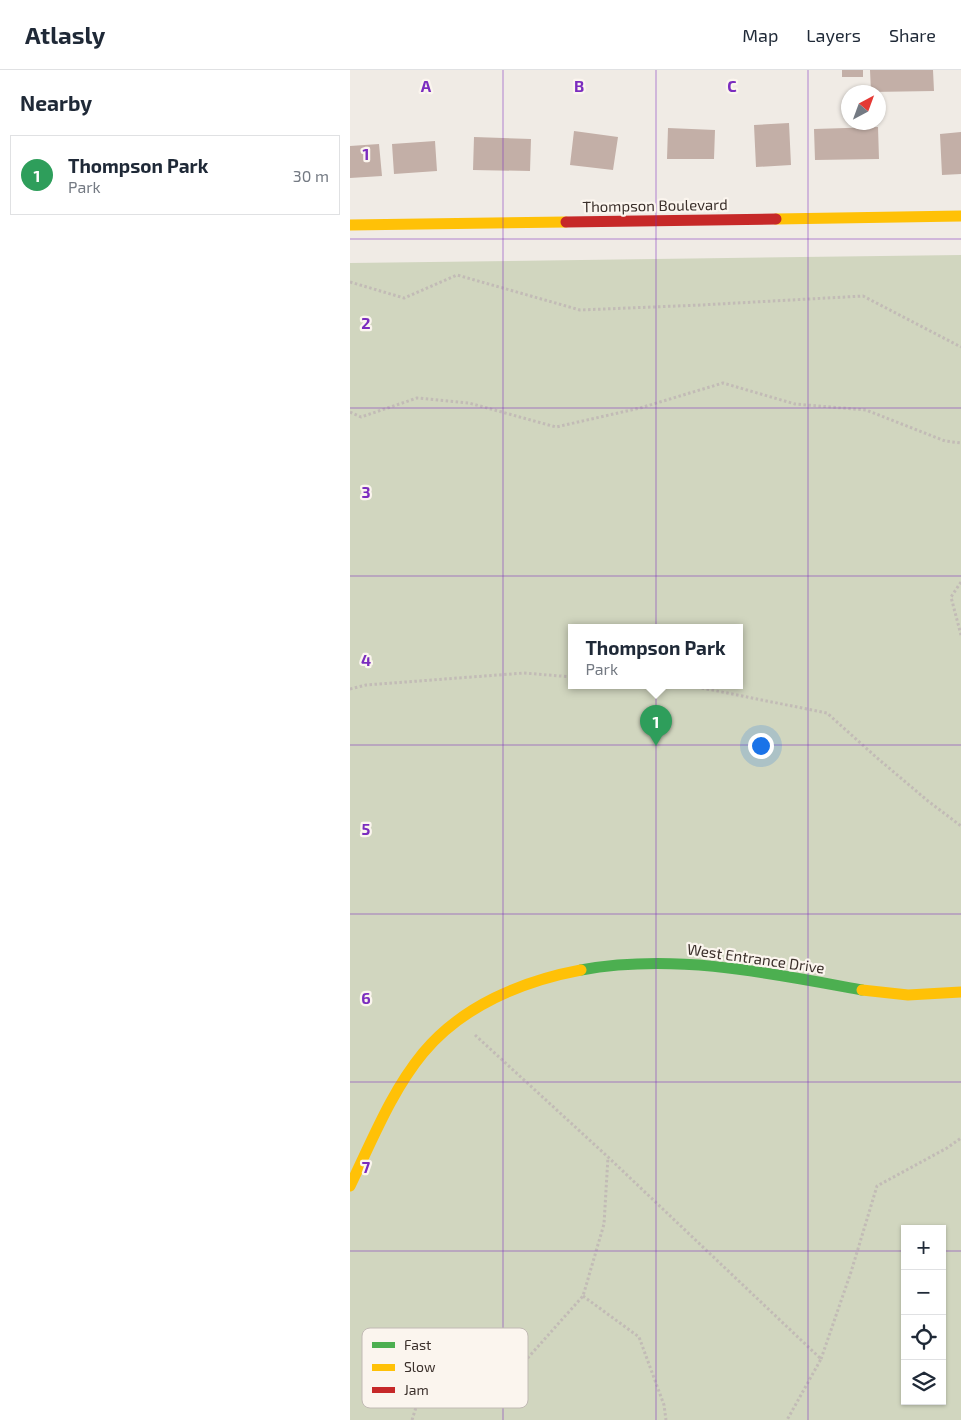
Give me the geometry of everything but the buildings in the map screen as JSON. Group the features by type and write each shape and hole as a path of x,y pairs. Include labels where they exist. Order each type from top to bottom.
{"street":[{"name":"Thompson Boulevard","path":"350,225 961,216"},
{"name":"West Entrance Drive","path":"350,1186 401,1083 434,1040 458,1019 497,996 549,977 594,967 641,962 682,962 729,966 902,996 961,992"}],"path":[{"path":"350,282 404,298 457,275 580,310 863,296 961,347"},
{"path":"350,412 361,417 417,398 469,403 556,427 640,408 723,383 795,404 866,410 945,441 961,443"},
{"path":"961,582 951,597 961,635"},
{"path":"350,689 366,685 524,673 568,677"},
{"path":"707,689 827,713 905,782 961,826"},
{"path":"458,1019 608,1157 821,1358"},
{"path":"787,1420 821,1358 851,1272 877,1186 947,1148 961,1138"},
{"path":"528,1358 583,1296 604,1224 608,1157"},
{"path":"583,1296 639,1337 664,1405 666,1420"},
{"path":"412,1420 416,1408"}],"green space":[{"path":"961,255 961,1420 350,1420 350,263"}],"traffic: fast":[{"path":"581,970 616,965 687,964 792,977 862,990"}],"traffic: slow":[{"path":"776,219 961,216"},
{"path":"350,225 566,222"},
{"path":"350,1186 401,1084 423,1053 439,1036 456,1022 494,998 537,981 581,970"},
{"path":"862,990 908,995 961,992"}],"traffic: jam":[{"path":"566,222 776,219"}],"place":[{"name":"Thompson Park","path":"656,746"}]}
